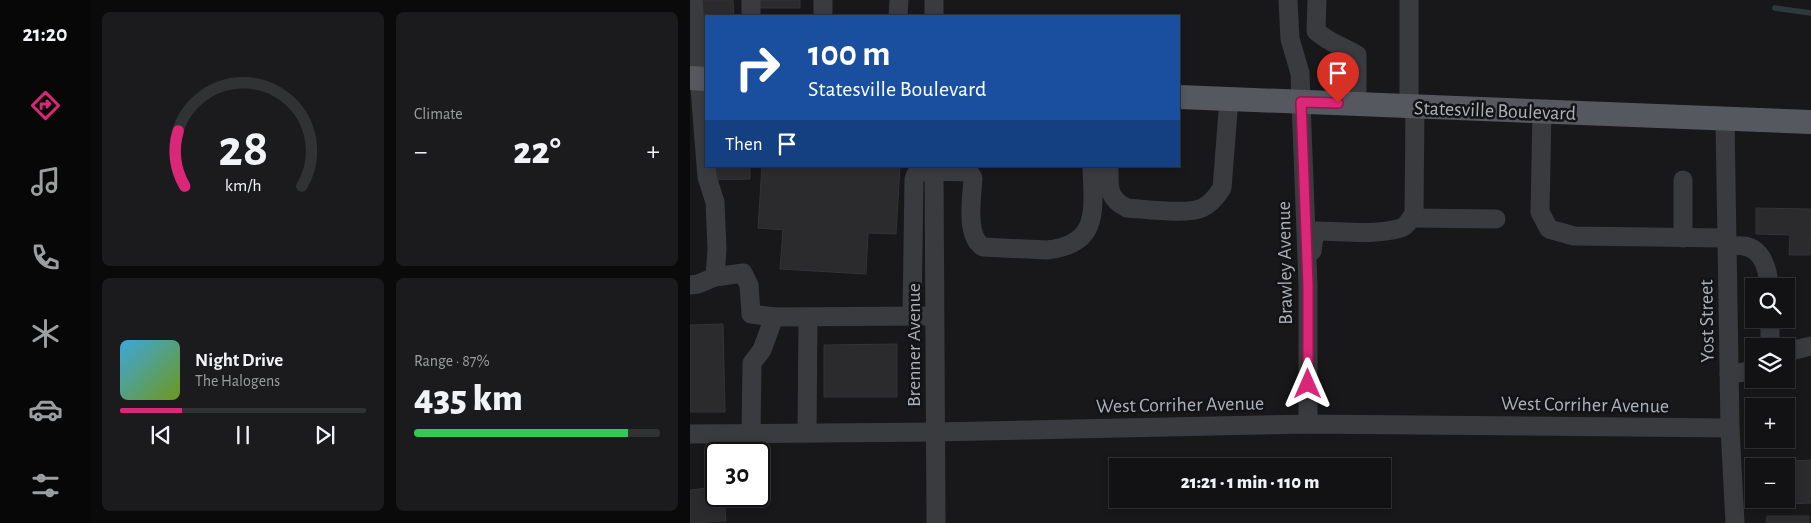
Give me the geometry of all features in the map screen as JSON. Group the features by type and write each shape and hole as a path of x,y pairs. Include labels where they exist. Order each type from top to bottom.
{"main road":[{"name":"Statesville Boulevard","path":"1180,97 1811,122"}],"street":[{"path":"693,0 705,165"},
{"path":"751,0 751,15"},
{"path":"823,0 823,15"},
{"path":"898,15 899,0"},
{"path":"934,0 934,15"},
{"name":"Brawley Avenue","path":"1288,0 1290,39 1300,73 1308,285 1308,424"},
{"path":"1317,0 1316,31 1327,41 1342,46 1357,55 1356,104"},
{"path":"1308,285 1315,231 1373,232 1402,227 1414,214 1409,0"},
{"path":"1109,167 1109,188 1112,197 1118,204 1128,208 1191,211 1202,208 1215,199 1222,188 1229,99"},
{"path":"1542,111 1540,212 1549,229 1574,236 1683,238 1727,242 1755,250 1768,270 1768,278"},
{"name":"Yost Street","path":"1725,119 1730,428 1735,523"},
{"path":"705,167 706,177 715,202 717,249 715,277"},
{"path":"912,316 914,179 916,174 934,169 972,169 971,225 977,243 983,247 1047,250 1057,249 1074,242 1088,230 1093,212 1092,167"},
{"name":"Brenner Avenue","path":"934,169 936,523"},
{"path":"1683,180 1683,238"},
{"path":"1411,218 1496,219"},
{"path":"913,272 935,272"},
{"path":"690,285 715,277 744,273 749,285 751,314 774,317 935,316"},
{"path":"751,434 752,363 762,350 774,317"},
{"path":"807,433 808,317"},
{"path":"1795,350 1811,346"},
{"path":"1730,374 1745,372"},
{"name":"West Corriher Avenue","path":"690,434 936,432 1308,424 1730,428"}],"building":[{"path":"699,0 733,0 734,15 705,15 705,31 701,31"},
{"path":"756,0 800,0 800,8 756,8"},
{"path":"708,167 750,167 750,179 708,180"},
{"path":"762,167 900,167 896,234 868,233 866,274 780,269 783,230 758,228"},
{"path":"1756,208 1811,209 1810,255 1789,255 1790,235 1756,234"},
{"path":"723,324 725,412 690,412 690,325"},
{"path":"897,344 897,397 824,397 824,345"},
{"path":"1811,460 1811,503 1795,504 1795,461"},
{"path":"705,488 705,507 725,507 726,521 690,523 690,490"},
{"path":"1767,516 1809,516 1809,523 1766,523"}],"waterway":[{"path":"1775,8 1811,13"}],"route":[{"path":"1308,384 1308,285 1301,102 1338,103"}]}
